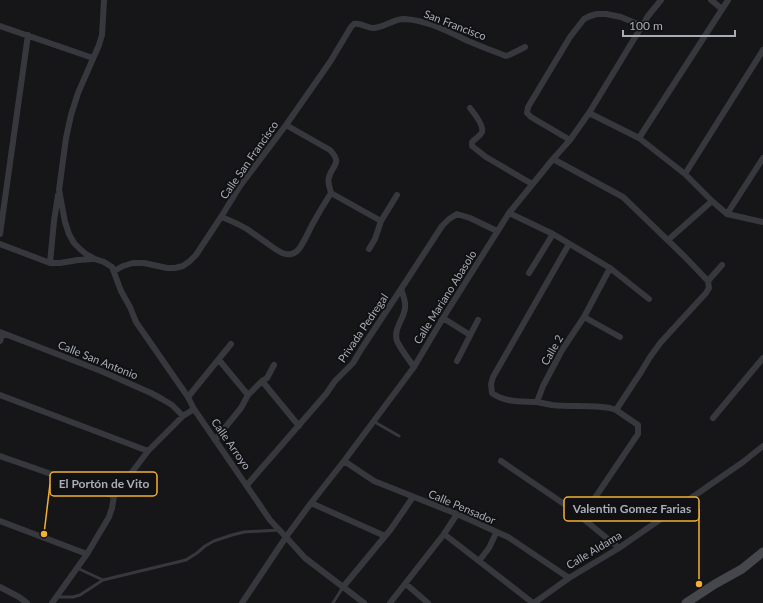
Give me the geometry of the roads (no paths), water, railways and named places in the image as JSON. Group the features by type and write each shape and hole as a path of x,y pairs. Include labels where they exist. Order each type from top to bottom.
{"street":[{"path":"50,263 54,220 66,138 78,93 102,35 104,0"},
{"name":"Calle Mariano Abasolo","path":"242,603 286,537 414,367 509,213 570,140 589,113 648,16 661,0"},
{"path":"711,0 722,9"},
{"path":"639,138 728,0"},
{"path":"570,140 531,117 527,113 528,107 570,37 584,19 597,14 621,17 642,26"},
{"name":"San Francisco","path":"354,24 358,23 365,27 376,28 394,20 402,19 416,21 438,27 506,56 525,47"},
{"name":"Calle San Francisco","path":"114,271 133,263 144,263 175,268 183,266 196,255 240,186 286,125 330,62 350,27 354,24"},
{"path":"0,26 93,58"},
{"path":"0,234 28,35"},
{"path":"685,174 763,50"},
{"path":"470,108 482,127 482,132 473,141 472,146 486,157 532,184"},
{"path":"589,113 639,138 685,174 727,214 763,222"},
{"path":"221,217 233,221 247,229 284,254 290,255 298,251 331,193 328,178 336,165 336,159 334,154 325,147 286,125"},
{"path":"727,214 763,158"},
{"path":"553,159 623,197 668,240 708,281 709,284 708,291 650,356 616,410"},
{"path":"59,190 65,222 74,243 86,254 109,264 114,271"},
{"path":"331,193 381,221"},
{"path":"369,249 375,239 381,221 397,195"},
{"path":"668,240 712,201"},
{"path":"509,213 553,234 610,268 649,299"},
{"name":"Privada Pedregal","path":"247,485 299,426 335,381 353,364 442,226 457,214 470,218 497,231"},
{"path":"529,273 553,234"},
{"path":"0,244 50,263 95,259"},
{"path":"569,244 493,377 491,384 492,392 497,396 511,401 610,408 616,410 638,425 638,434 582,517"},
{"path":"708,281 722,264"},
{"name":"Calle 2","path":"538,402 543,386 559,356 584,317 610,268"},
{"name":"Calle Arroyo","path":"114,271 121,291 136,322 270,520 305,558 364,603"},
{"path":"401,289 406,303 396,335 397,341 414,367"},
{"path":"584,317 620,337"},
{"path":"443,318 470,335"},
{"path":"457,361 478,320"},
{"path":"0,341 1,332"},
{"name":"Calle San Antonio","path":"1,332 102,371 151,393 172,405 183,416"},
{"path":"188,397 231,344"},
{"path":"713,418 763,358"},
{"path":"219,360 248,395"},
{"path":"215,440 241,408 248,395 267,378 274,365"},
{"path":"262,381 299,426"},
{"path":"0,395 148,451"},
{"path":"52,603 87,554 109,517 114,496 148,451 183,416 194,409"},
{"name":"Calle Aldama","path":"533,603 569,578 619,548 743,462 763,446"},
{"path":"0,456 114,496"},
{"name":"Calle Pensador","path":"344,461 374,481 457,514 508,537 569,578"},
{"path":"501,461 570,508 619,548"},
{"path":"343,587 385,536 413,497"},
{"path":"311,503 385,536"},
{"path":"390,603 444,534 457,514"},
{"path":"0,521 87,554"},
{"path":"479,561 489,548 496,532"},
{"path":"444,534 533,603"},
{"path":"686,603 742,569 763,552"},
{"path":"406,584 428,603"},
{"path":"0,587 27,603"}],"lane":[{"path":"373,421 399,436"},
{"path":"56,597 73,597 80,595 103,580 186,560 205,546 244,532 280,530"},
{"path":"77,568 103,580"},
{"path":"333,603 343,587"}],"place":[{"name":"El Portón de Vito","path":"44,534"},
{"name":"Valentin Gomez Farias","path":"699,584"}]}
